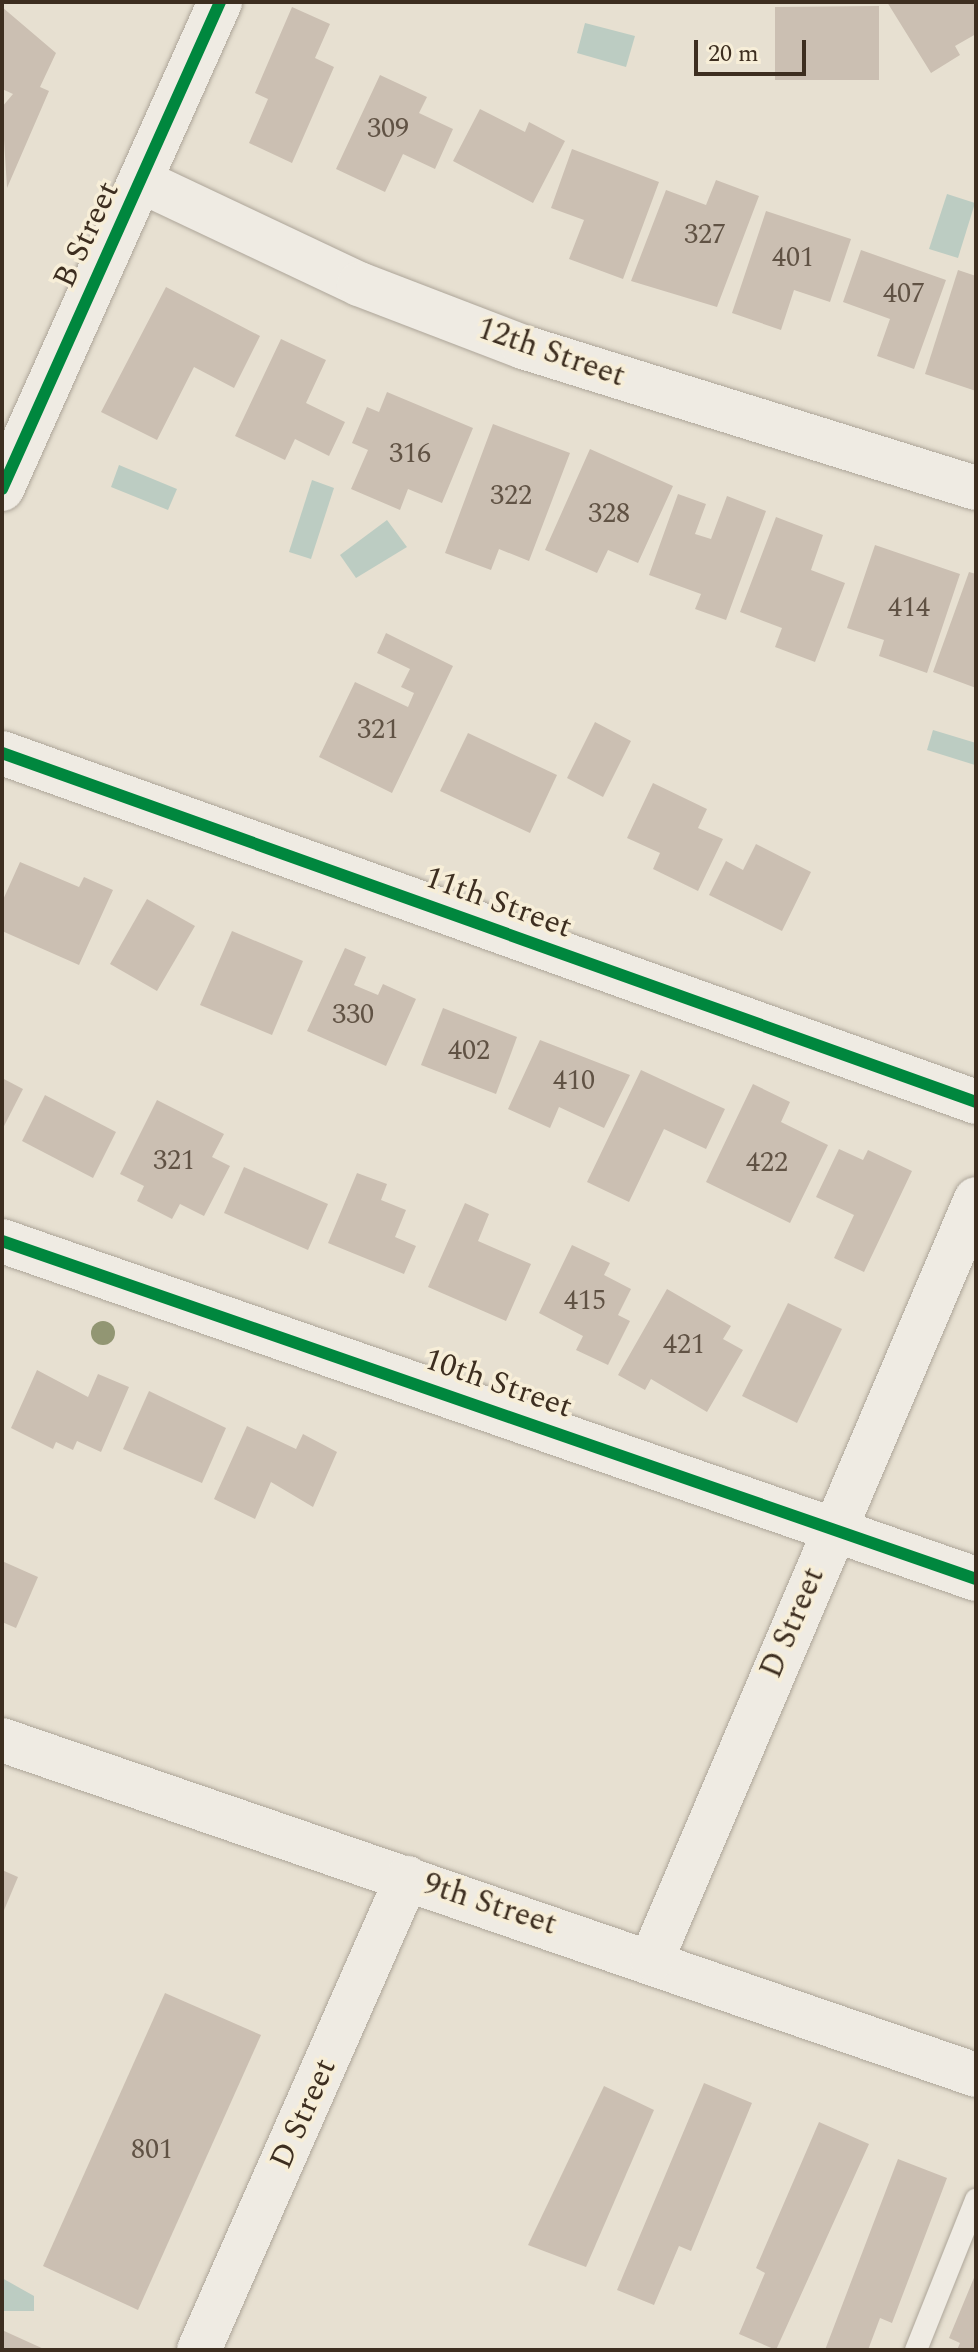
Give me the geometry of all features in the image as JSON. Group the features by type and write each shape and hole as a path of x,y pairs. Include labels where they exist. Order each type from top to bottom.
{"street":[{"name":"B Street","path":"2,489 220,2"},
{"name":"12th Street","path":"141,181 359,284 523,347 976,488"},
{"name":"11th Street","path":"2,753 976,1102"},
{"name":"D Street","path":"652,1959 976,1199"},
{"name":"10th Street","path":"2,1241 834,1527 976,1579"},
{"name":"9th Street","path":"2,1740 652,1959 976,2075"},
{"name":"D Street","path":"199,2350 407,1878"}],"lane":[{"path":"916,2350 976,2200"}],"shaded area":[{"path":"585,23 635,36 626,67 577,53"},
{"path":"947,194 975,203 958,258 929,249"},
{"path":"119,465 177,489 168,510 111,487"},
{"path":"312,480 334,488 311,559 289,552"},
{"path":"387,520 407,547 356,578 340,555"},
{"path":"933,730 976,743 975,765 927,750"},
{"path":"2,2278 34,2296 34,2311 2,2311"}],"building":[{"path":"887,2 976,2 976,34 955,46 960,55 931,73"},
{"path":"879,6 879,80 775,80 775,7"},
{"path":"2,7 56,53 40,87 49,91 7,188 2,107 13,94 2,89"},
{"path":"292,7 330,24 315,58 334,67 292,163 249,143 268,99 255,93"},
{"path":"380,75 427,97 419,113 453,129 435,169 403,154 385,192 336,169"},
{"path":"480,109 525,132 529,122 565,141 533,203 453,161"},
{"path":"572,149 659,182 623,279 569,259 584,220 551,208"},
{"path":"716,180 759,196 717,307 631,281 666,190 706,205"},
{"path":"766,211 851,239 830,302 794,290 781,330 732,313"},
{"path":"861,250 946,280 914,369 877,356 890,319 843,302"},
{"path":"958,270 976,276 976,391 925,374"},
{"path":"166,287 260,336 234,388 194,367 157,440 101,412"},
{"path":"281,339 326,360 306,403 345,422 329,456 295,439 285,460 235,436"},
{"path":"387,392 473,428 442,503 408,489 400,510 351,489 368,450 352,443 367,407 379,412"},
{"path":"493,424 570,453 529,561 499,549 491,570 445,553"},
{"path":"590,449 673,486 638,563 608,550 597,573 545,550"},
{"path":"678,494 706,504 695,534 711,539 727,496 766,511 726,620 695,609 701,594 649,575"},
{"path":"776,517 823,535 811,570 845,583 815,662 775,647 782,628 740,612"},
{"path":"875,545 960,574 927,673 879,656 884,640 847,628"},
{"path":"969,572 976,574 976,688 933,672"},
{"path":"386,633 453,666 392,793 319,757 355,682 408,707 414,693 401,687 410,669 377,653"},
{"path":"595,722 631,741 603,797 567,778"},
{"path":"468,733 557,775 530,833 440,791"},
{"path":"653,783 707,809 698,828 723,839 698,891 653,869 660,853 627,838"},
{"path":"756,844 811,872 782,931 709,895 726,861 743,870"},
{"path":"20,862 79,887 84,877 113,890 79,965 2,931 2,902"},
{"path":"147,899 195,926 157,991 110,964"},
{"path":"232,931 303,961 272,1035 200,1005"},
{"path":"345,948 366,957 354,985 378,995 383,984 416,999 386,1066 307,1031"},
{"path":"443,1008 517,1037 496,1094 421,1065"},
{"path":"540,1040 630,1075 604,1128 559,1107 550,1128 508,1109"},
{"path":"641,1070 725,1109 706,1149 664,1129 629,1202 587,1182"},
{"path":"2,1078 23,1089 2,1130"},
{"path":"753,1084 790,1102 781,1122 828,1145 790,1223 706,1182"},
{"path":"45,1095 116,1132 93,1178 22,1141"},
{"path":"157,1100 224,1134 212,1157 230,1166 204,1216 180,1204 172,1219 137,1201 144,1186 120,1174"},
{"path":"839,1149 863,1160 868,1150 912,1171 864,1272 834,1258 854,1215 816,1197"},
{"path":"244,1167 328,1204 308,1250 224,1213"},
{"path":"357,1173 387,1184 381,1200 406,1210 395,1237 416,1246 404,1274 328,1243"},
{"path":"465,1203 489,1214 478,1241 531,1264 506,1321 428,1287"},
{"path":"572,1245 610,1263 604,1275 631,1289 618,1315 630,1321 608,1365 576,1350 583,1336 539,1313"},
{"path":"667,1289 731,1326 723,1339 743,1350 707,1412 651,1379 645,1390 618,1375"},
{"path":"788,1303 842,1329 797,1423 742,1396"},
{"path":"37,1370 88,1397 98,1374 129,1387 101,1452 77,1441 73,1450 56,1442 53,1449 11,1428"},
{"path":"149,1391 226,1428 202,1483 123,1449"},
{"path":"247,1426 296,1449 303,1434 337,1452 313,1507 271,1482 255,1519 214,1499"},
{"path":"2,1561 38,1577 16,1628 2,1622"},
{"path":"2,1870 18,1877 2,1915"},
{"path":"165,1993 261,2035 138,2310 43,2266"},
{"path":"704,2083 752,2103 691,2251 679,2246 654,2305 617,2290"},
{"path":"604,2086 654,2110 586,2267 528,2245"},
{"path":"819,2122 869,2144 776,2350 739,2334 765,2273 756,2268"},
{"path":"898,2159 947,2178 892,2323 880,2318 868,2350 825,2350"},
{"path":"976,2273 976,2350 957,2350 960,2343 949,2338"},
{"path":"2,2330 46,2350 2,2350"}],"cycle path":[{"path":"2,489 220,2"},
{"path":"2,753 976,1102"},
{"path":"2,1241 976,1579"}]}
